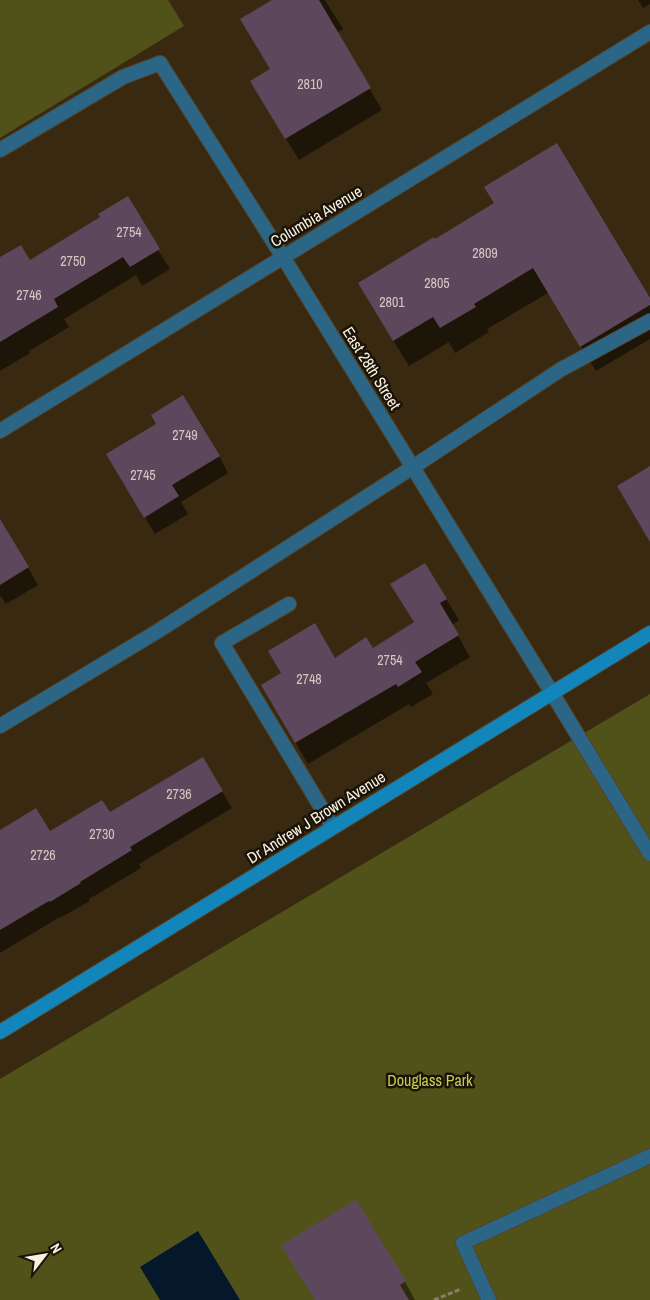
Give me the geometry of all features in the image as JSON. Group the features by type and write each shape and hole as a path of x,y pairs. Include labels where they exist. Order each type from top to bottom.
{"main road":[{"name":"Dr Andrew J Brown Avenue","path":"0,1032 650,633"}],"street":[{"name":"Columbia Avenue","path":"0,431 650,32"},
{"name":"East 28th Street","path":"0,150 123,77 160,63 283,257 650,854"},
{"path":"0,726 158,630 413,467 560,370 650,321"},
{"path":"289,604 222,643 333,827"},
{"path":"489,1300 464,1243 650,1156"}],"path":[{"path":"434,1300 481,1282"}],"green space":[{"path":"0,0 168,0 184,26 0,138"},
{"name":"Douglass Park","path":"650,694 650,1300 0,1300 0,1079"}],"water":[{"path":"198,1231 240,1300 160,1300 140,1267"}],"building":[{"path":"272,0 319,0 371,88 285,139 250,81 270,69 240,19"},
{"path":"557,143 650,298 650,305 580,347 533,268 474,304 476,307 440,328 433,317 393,341 358,283 494,203 484,187"},
{"path":"128,196 160,249 130,267 123,257 54,299 58,307 0,342 0,257 21,245 30,260 100,217 98,214"},
{"path":"183,395 220,456 172,485 179,496 144,518 106,454 156,424 151,415"},
{"path":"650,466 650,542 617,486"},
{"path":"0,519 29,567 0,585"},
{"path":"425,563 447,599 440,603 459,635 415,662 422,672 398,687 396,684 295,743 261,685 281,673 268,651 315,623 335,658 366,637 373,648 414,622 390,584"},
{"path":"203,757 223,791 130,847 132,850 81,883 0,930 0,830 36,808 50,831 102,800 110,812"},
{"path":"356,1200 406,1281 400,1285 409,1300 315,1300 281,1245"}]}
